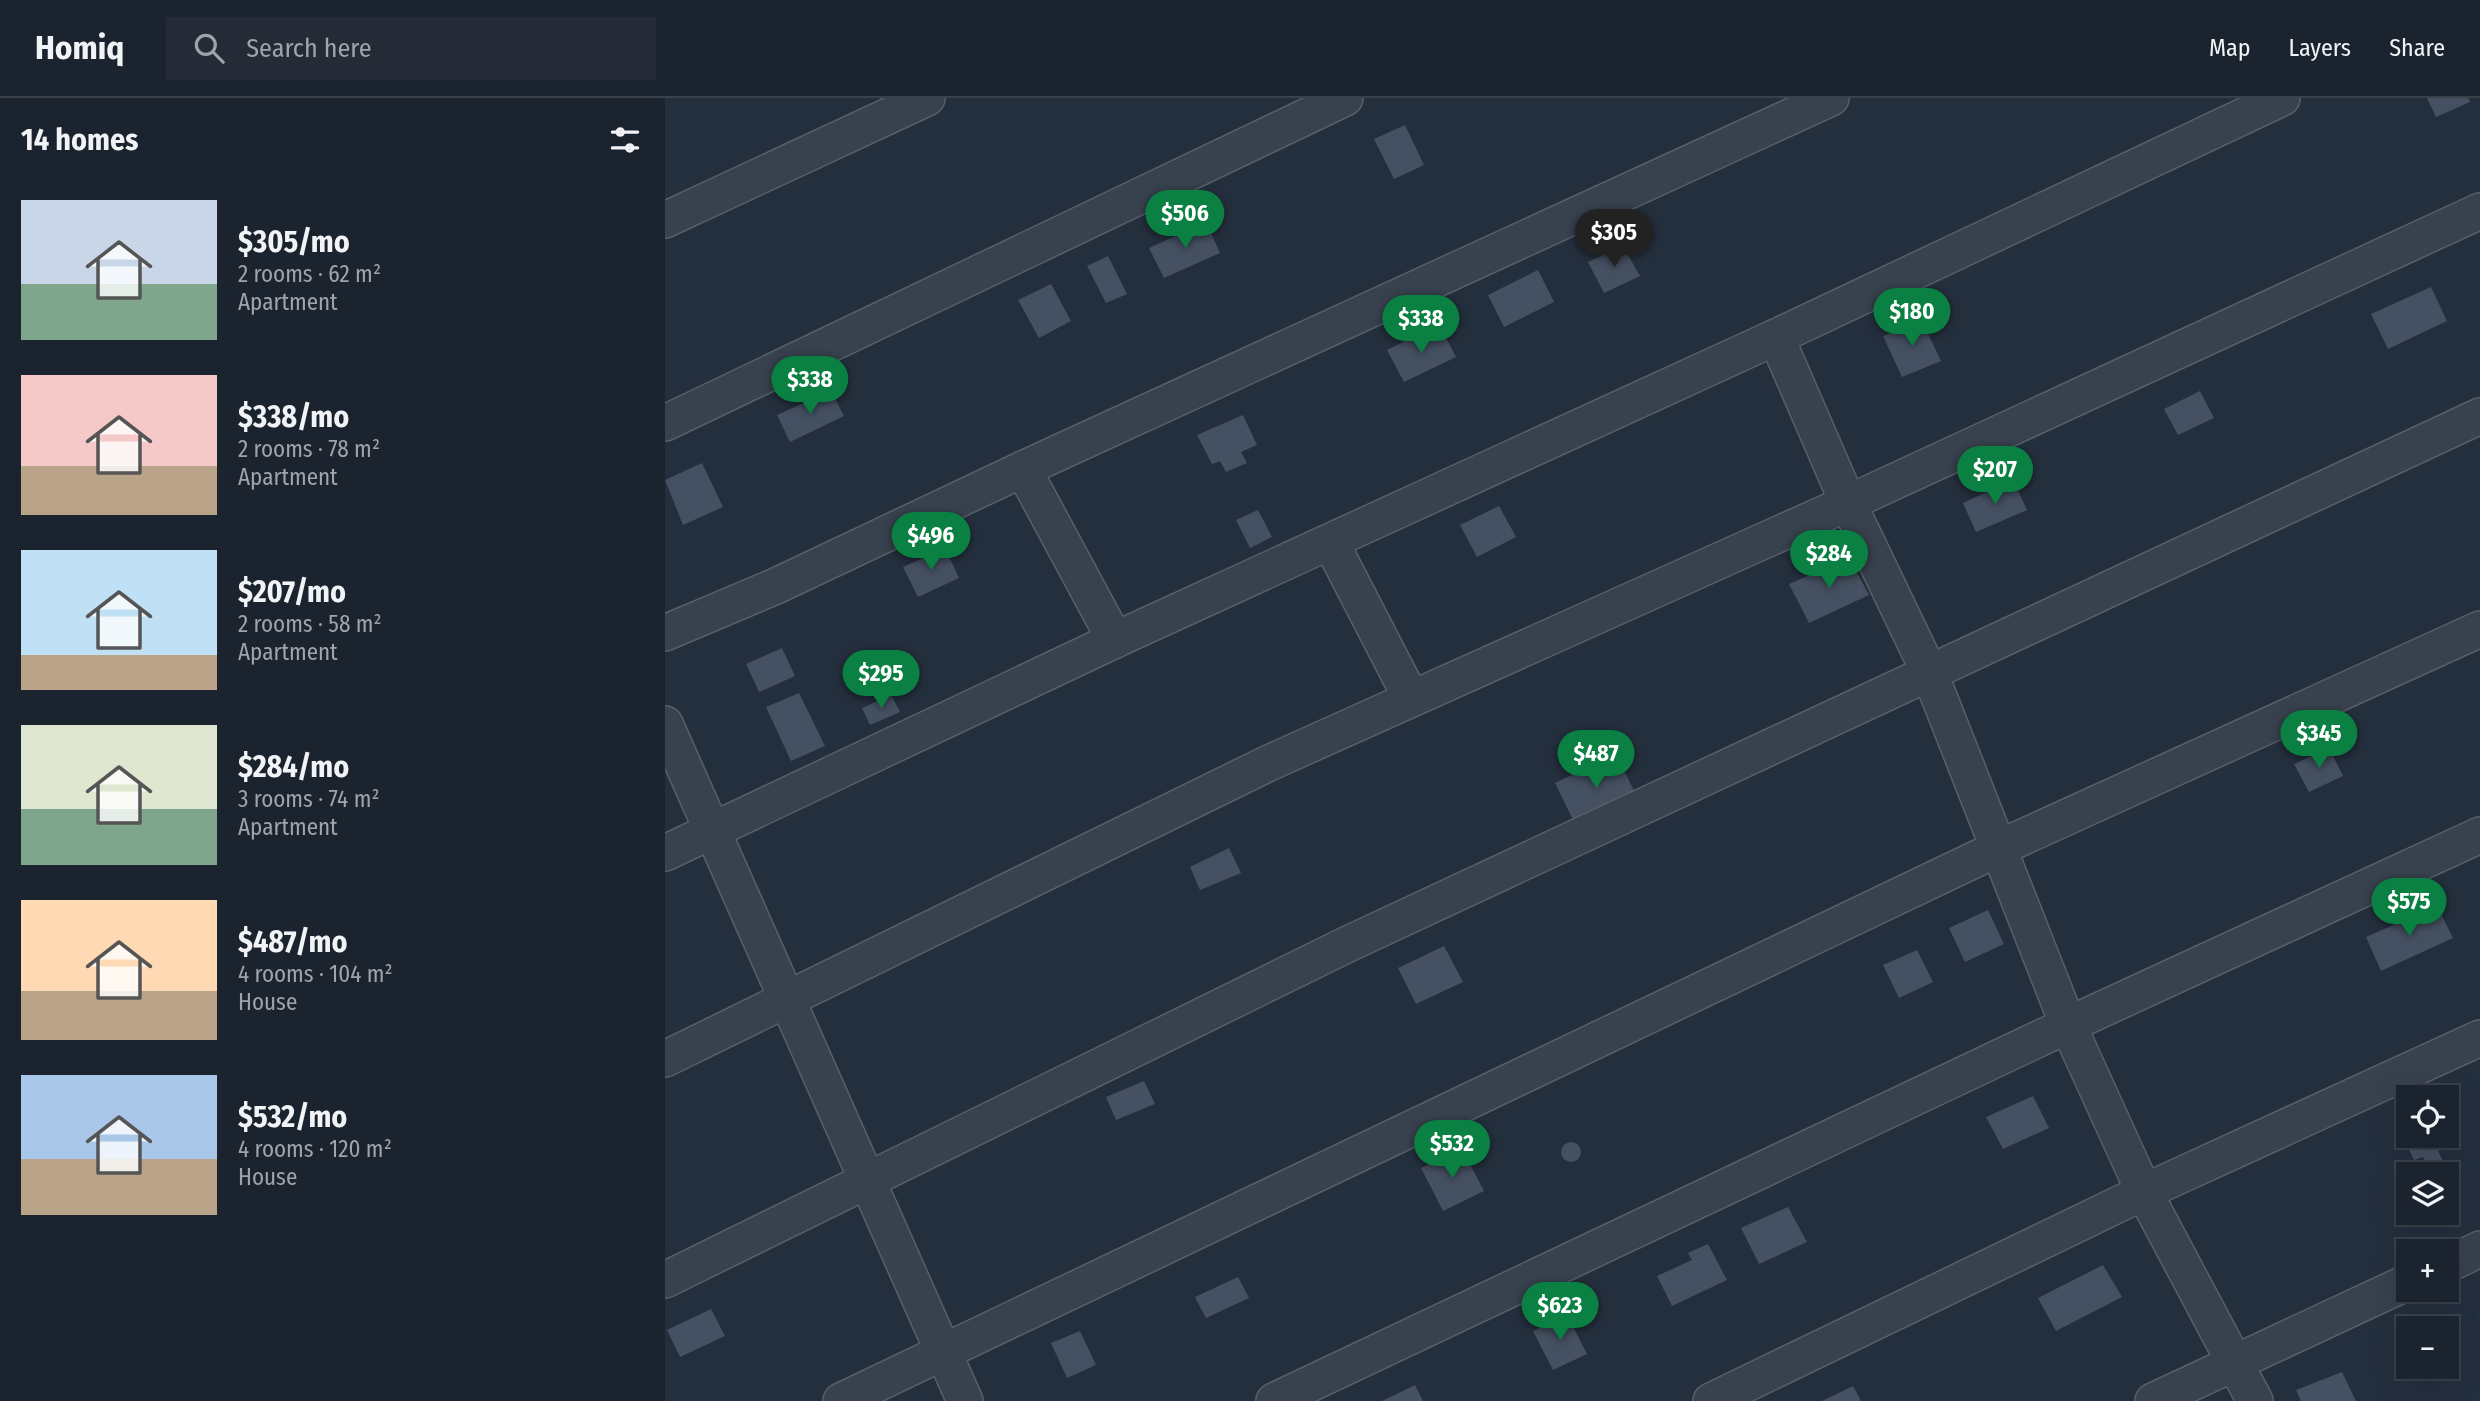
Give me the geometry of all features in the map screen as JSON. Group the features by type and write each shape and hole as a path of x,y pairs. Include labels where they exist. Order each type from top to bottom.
{"street":[{"path":"665,220 927,98"},
{"path":"665,423 1345,98"},
{"path":"665,633 776,586 1023,469 1831,98"},
{"path":"665,853 1115,640 1776,337 2282,98"},
{"path":"665,1059 1269,763 1848,503 2480,211"},
{"path":"1776,337 1848,503 1930,674 2068,1025 2144,1192 2255,1401"},
{"path":"665,1280 1348,944 2480,416"},
{"path":"1023,469 1115,640"},
{"path":"1331,543 1411,698"},
{"path":"841,1401 1999,848 2480,629"},
{"path":"665,724 965,1401"},
{"path":"1274,1401 2068,1025 2480,835"},
{"path":"1711,1401 2144,1192 2480,1038"},
{"path":"2459,1259 2480,1249"},
{"path":"2153,1401 2396,1288"}],"building":[{"path":"2427,98 2468,98 2470,102 2436,117"},
{"path":"1405,125 1424,165 1394,179 1374,139"},
{"path":"1206,222 1220,253 1164,278 1149,248"},
{"path":"1623,246 1640,276 1604,293 1588,262"},
{"path":"1108,256 1127,294 1106,303 1087,266"},
{"path":"1538,270 1554,302 1504,327 1488,295"},
{"path":"1051,284 1071,321 1039,338 1018,300"},
{"path":"2431,287 2447,321 2388,349 2371,314"},
{"path":"1921,319 1941,361 1902,377 1883,336"},
{"path":"1427,330 1432,340 1444,334 1456,357 1404,382 1387,350"},
{"path":"831,391 844,416 790,442 777,415"},
{"path":"2200,391 2214,418 2178,435 2164,409"},
{"path":"1243,415 1257,445 1241,452 1247,463 1226,472 1220,461 1212,464 1197,435"},
{"path":"702,463 723,507 683,525 665,480"},
{"path":"2013,480 2027,510 1976,532 1963,503"},
{"path":"1499,506 1516,537 1477,557 1460,525"},
{"path":"1258,510 1272,537 1250,548 1236,520"},
{"path":"945,548 959,578 918,597 903,567"},
{"path":"1849,558 1869,595 1809,623 1789,584"},
{"path":"782,648 795,676 759,692 746,664"},
{"path":"799,693 825,746 791,761 766,707"},
{"path":"891,695 900,712 870,725 862,708"},
{"path":"2329,748 2343,776 2309,792 2294,764"},
{"path":"1616,754 1637,797 1576,826 1555,783"},
{"path":"1229,848 1241,873 1200,890 1190,867"},
{"path":"2437,906 2453,938 2381,971 2366,937"},
{"path":"1988,910 2004,944 1965,962 1949,928"},
{"path":"1444,946 1463,982 1416,1004 1398,968"},
{"path":"1917,950 1933,982 1899,998 1883,965"},
{"path":"1144,1081 1155,1104 1116,1120 1106,1097"},
{"path":"2033,1096 2049,1128 2003,1149 1986,1117"},
{"path":"1571,1142 1578,1145 1581,1152 1578,1159 1571,1162 1564,1159 1561,1152 1564,1145"},
{"path":"2408,1148 2444,1148 2438,1151 2444,1162 2426,1162 2423,1157 2414,1160"},
{"path":"1462,1149 1484,1191 1443,1211 1421,1168"},
{"path":"1788,1207 1807,1242 1759,1264 1741,1228"},
{"path":"1708,1244 1727,1280 1672,1306 1657,1276 1692,1260 1688,1253"},
{"path":"2103,1265 2122,1297 2056,1331 2038,1298"},
{"path":"1238,1277 1249,1298 1206,1318 1195,1297"},
{"path":"711,1309 725,1336 680,1357 667,1330"},
{"path":"1567,1315 1587,1354 1553,1370 1533,1331"},
{"path":"1080,1331 1096,1365 1067,1378 1051,1343"},
{"path":"2342,1372 2356,1401 2301,1401 2296,1390"},
{"path":"1415,1385 1423,1401 1382,1401"},
{"path":"1853,1386 1861,1401 1822,1401"}]}
